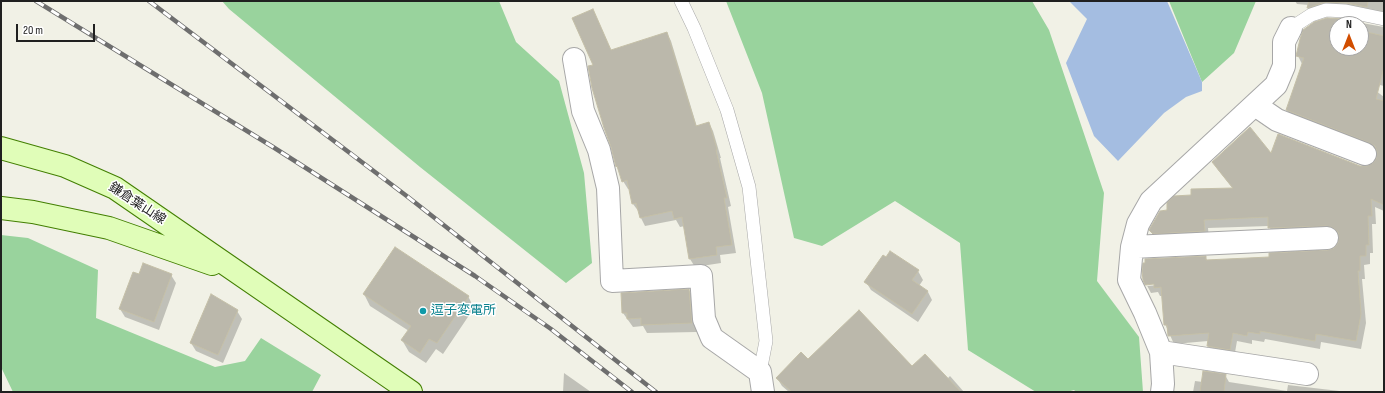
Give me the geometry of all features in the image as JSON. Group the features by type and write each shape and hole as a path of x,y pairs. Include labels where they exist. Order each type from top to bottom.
{"main road":[{"name":"鎌倉葉山線","path":"1,148 65,166 115,188 412,392"},
{"name":"鎌倉葉山線","path":"1,208 33,212 109,228 240,274"}],"street":[{"path":"1162,392 1161,352 1145,313 1129,280 1132,247 1138,224 1151,201 1276,85 1284,66 1284,42 1291,28"},
{"path":"574,59 583,111 599,150 608,188 612,281 701,276 704,319 712,338 762,382"},
{"path":"1255,106 1277,120 1365,154"},
{"path":"1132,247 1327,238"},
{"path":"1161,352 1307,374"}],"lane":[{"path":"682,1 727,110 749,187 766,341 762,382"},
{"path":"1291,28 1311,15 1326,10 1346,10 1384,19"}],"green space":[{"path":"222,1 499,1 516,42 559,81 584,173 592,263 566,283 420,167 229,9"},
{"path":"726,1 1032,1 1049,30 1104,193 1097,281 1139,337 1143,392 1076,392 1074,390 1067,392 1036,392 968,350 960,243 895,201 822,246 794,238 762,93"},
{"path":"1169,1 1256,1 1234,53 1202,82"},
{"path":"1,235 28,238 98,270 96,318 215,367 245,361 261,338 321,375 312,392 13,392 1,367"}],"water":[{"path":"1069,1 1167,1 1202,82 1202,91 1186,97 1164,113 1118,161 1094,136 1066,63 1087,19"}],"building":[{"path":"1309,1 1368,1 1367,7 1347,3 1326,2 1307,8"},
{"path":"593,9 611,50 667,32 696,126 709,122 717,149 727,198 724,198 732,245 716,247 717,255 689,259 682,217 674,219 672,211 640,218 636,203 632,204 627,180 622,182 617,166 616,167 592,88 588,66 593,65 572,18"},
{"path":"1329,18 1329,56 1369,56 1369,33 1384,36 1384,67 1376,99 1384,101 1384,205 1371,199 1372,216 1368,216 1369,245 1366,245 1366,256 1360,256 1360,271 1358,271 1361,314 1356,341 1316,334 1315,341 1260,331 1260,334 1248,332 1247,336 1233,333 1230,350 1207,346 1209,333 1168,336 1167,325 1164,325 1161,287 1154,288 1154,284 1145,285 1143,280 1142,271 1145,259 1206,256 1206,260 1269,257 1269,253 1328,250 1334,248 1338,243 1338,232 1332,227 1268,228 1268,217 1204,220 1205,231 1153,234 1149,230 1160,211 1167,210 1167,203 1174,196 1191,195 1191,189 1233,188 1212,162 1250,127 1271,153 1278,134 1360,166 1367,166 1373,163 1376,159 1377,152 1375,146 1370,143 1286,110 1304,58 1296,56 1303,30 1314,22"},
{"name":"逗子変電所","path":"395,247 469,296 437,343 429,339 420,353 401,340 411,326 363,294"},
{"path":"890,251 919,270 912,280 928,291 912,314 864,282 883,255 886,257"},
{"path":"143,263 172,274 154,322 119,309 133,272 139,274"},
{"path":"689,289 692,323 641,325 641,318 627,319 627,313 622,313 621,293"},
{"path":"211,294 238,310 218,355 190,343"},
{"path":"859,310 912,366 925,354 961,392 792,392 776,378 801,352 808,359"},
{"path":"1203,371 1226,374 1224,392 1200,392"}],"railway":[{"path":"36,1 273,147 475,276 551,329 632,392"},
{"path":"149,1 408,197 656,392"}],"place":[{"name":"逗子変電所","path":"423,311"}]}
